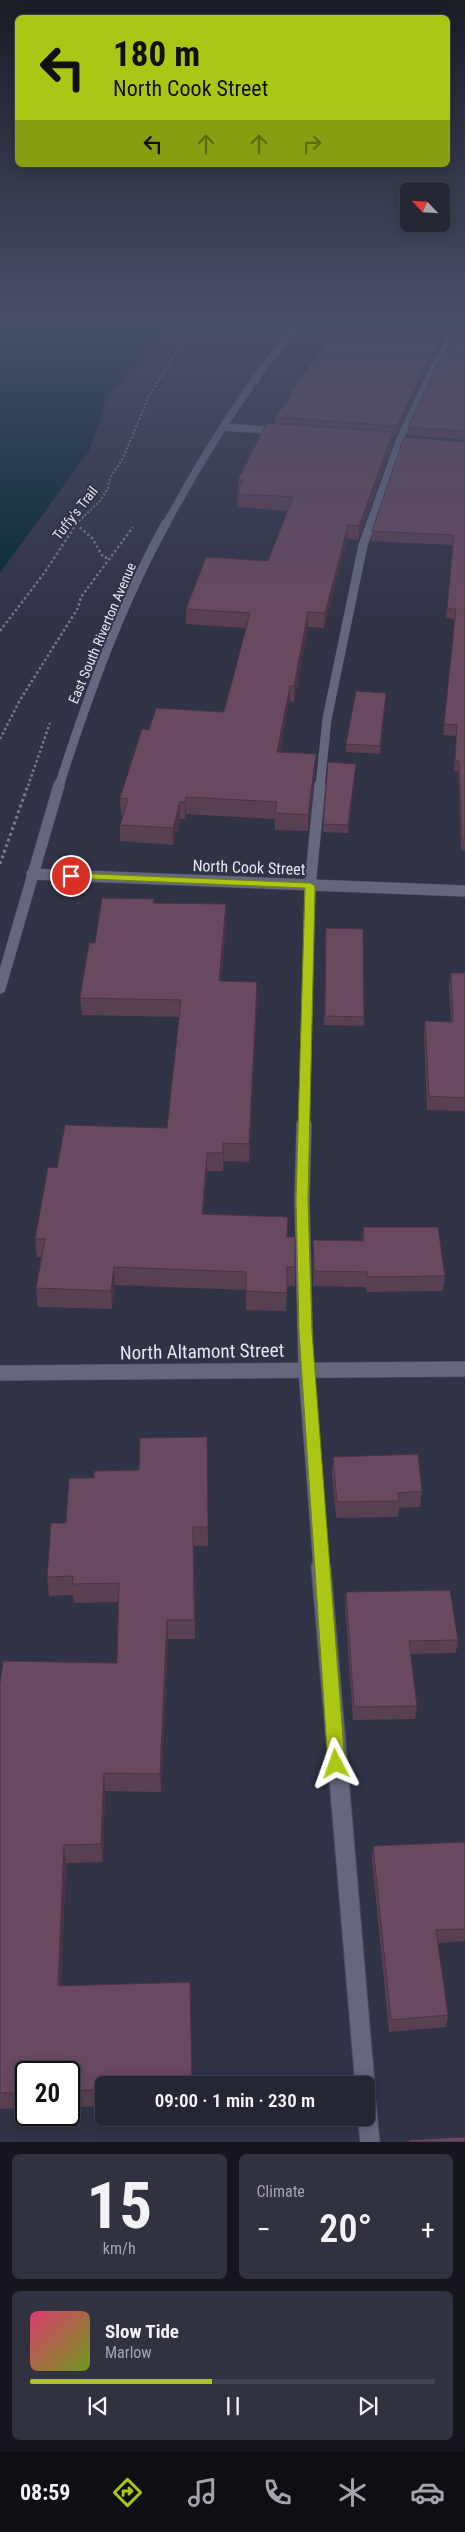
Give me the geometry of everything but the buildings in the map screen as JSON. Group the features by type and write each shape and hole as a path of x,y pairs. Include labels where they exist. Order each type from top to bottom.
{"street":[{"name":"East South Riverton Avenue","path":"0,988 32,874 87,704 132,593 187,487 228,421"},
{"path":"364,2076 336,1764 306,1370 302,1200 310,886 327,719 338,664 364,545 400,439 408,421"},
{"path":"224,427 283,431"},
{"name":"North Cook Street","path":"32,874 465,891"},
{"name":"North Altamont Street","path":"0,1373 465,1369"},
{"path":"368,2126 370,2142"}],"path":[{"name":"Tuffy's Trail","path":"0,631 45,572 76,524 100,501 108,488 110,478 123,458 139,421"},
{"path":"76,524 92,538 102,557 108,558"},
{"path":"0,739 20,700 78,608 81,596 134,526"}],"water":[{"path":"0,421 99,421 89,451 0,573"}],"route":[{"path":"71,876 310,886 302,1200 306,1370 336,1764"}]}
